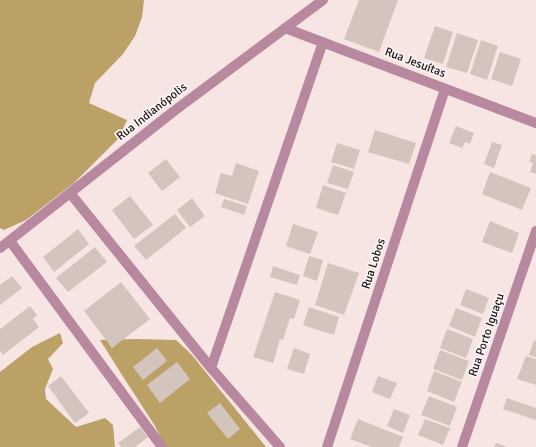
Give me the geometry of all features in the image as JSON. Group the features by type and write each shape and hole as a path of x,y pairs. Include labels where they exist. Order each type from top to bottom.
{"street":[{"name":"Rua Indianópolis","path":"0,248 174,111 323,0"},
{"name":"Rua Jesuítas","path":"285,28 536,123"},
{"path":"211,368 323,42"},
{"name":"Rua Lobos","path":"327,447 445,89"},
{"path":"70,193 211,368 280,447"},
{"name":"Rua Porto Iguaçu","path":"462,447 536,231"},
{"path":"10,241 162,447"}],"shaded area":[{"path":"0,0 144,0 142,17 135,36 123,54 95,83 89,103 127,120 119,138 74,183 26,220 4,230 0,228"},
{"path":"60,333 63,343 48,359 53,369 45,389 46,399 76,427 105,418 113,425 115,447 0,447 0,372 32,347"},
{"path":"100,340 176,340 192,355 266,447 165,447 155,426"}],"building":[{"path":"359,0 398,0 379,52 344,39"},
{"path":"435,26 453,32 443,64 424,58"},
{"path":"457,33 478,40 467,73 446,67"},
{"path":"481,40 498,46 487,80 470,74"},
{"path":"500,52 521,59 512,86 491,79"},
{"path":"456,126 474,133 470,144 465,142 462,148 449,143"},
{"path":"375,130 416,143 409,164 368,152"},
{"path":"492,142 502,145 494,168 484,164"},
{"path":"337,143 360,150 354,169 331,162"},
{"path":"532,154 536,155 536,174 530,172 533,163 529,162"},
{"path":"166,159 180,177 162,191 148,173"},
{"path":"236,163 259,171 248,204 215,193 221,173 232,176"},
{"path":"333,165 354,172 348,189 327,183"},
{"path":"490,172 531,188 522,210 482,194"},
{"path":"323,185 346,193 338,215 316,208"},
{"path":"130,196 153,225 134,239 112,210"},
{"path":"192,198 205,216 190,227 177,210"},
{"path":"224,199 247,206 244,215 221,207"},
{"path":"175,214 186,228 146,260 134,246"},
{"path":"490,221 519,233 512,253 482,242"},
{"path":"293,224 318,232 310,254 286,246"},
{"path":"78,229 89,244 54,272 43,257"},
{"path":"95,247 107,262 68,292 56,278"},
{"path":"309,256 323,260 317,281 303,276"},
{"path":"328,263 359,273 344,315 315,305"},
{"path":"273,266 300,275 297,285 270,277"},
{"path":"12,276 22,288 0,305 0,285"},
{"path":"121,282 150,319 112,348 84,311"},
{"path":"466,289 489,298 483,314 460,305"},
{"path":"275,292 300,300 294,319 290,318 283,340 280,339 273,363 253,357"},
{"path":"30,306 37,315 33,319 39,327 3,355 0,351 0,329"},
{"path":"309,307 339,317 334,335 303,325"},
{"path":"456,308 482,318 475,337 449,326"},
{"path":"447,329 473,339 466,358 440,348"},
{"path":"534,340 536,341 536,357 529,355"},
{"path":"157,348 167,361 143,380 133,367"},
{"path":"294,348 310,354 304,374 287,369"},
{"path":"440,350 469,361 462,380 433,369"},
{"path":"526,356 536,359 536,385 517,379"},
{"path":"177,362 190,379 160,403 147,385"},
{"path":"434,371 462,382 454,402 427,391"},
{"path":"61,376 89,413 75,423 48,386"},
{"path":"378,376 397,383 390,399 372,392"},
{"path":"429,396 457,407 450,426 421,415"},
{"path":"507,398 536,408 536,420 503,409"},
{"path":"220,403 240,429 228,439 207,413"},
{"path":"394,409 410,415 403,433 387,426"},
{"path":"358,419 403,437 399,447 372,447 350,439"},
{"path":"425,419 450,428 443,445 418,435"},
{"path":"140,427 148,437 135,447 121,447 118,443"},
{"path":"496,443 507,447 494,447"}]}
